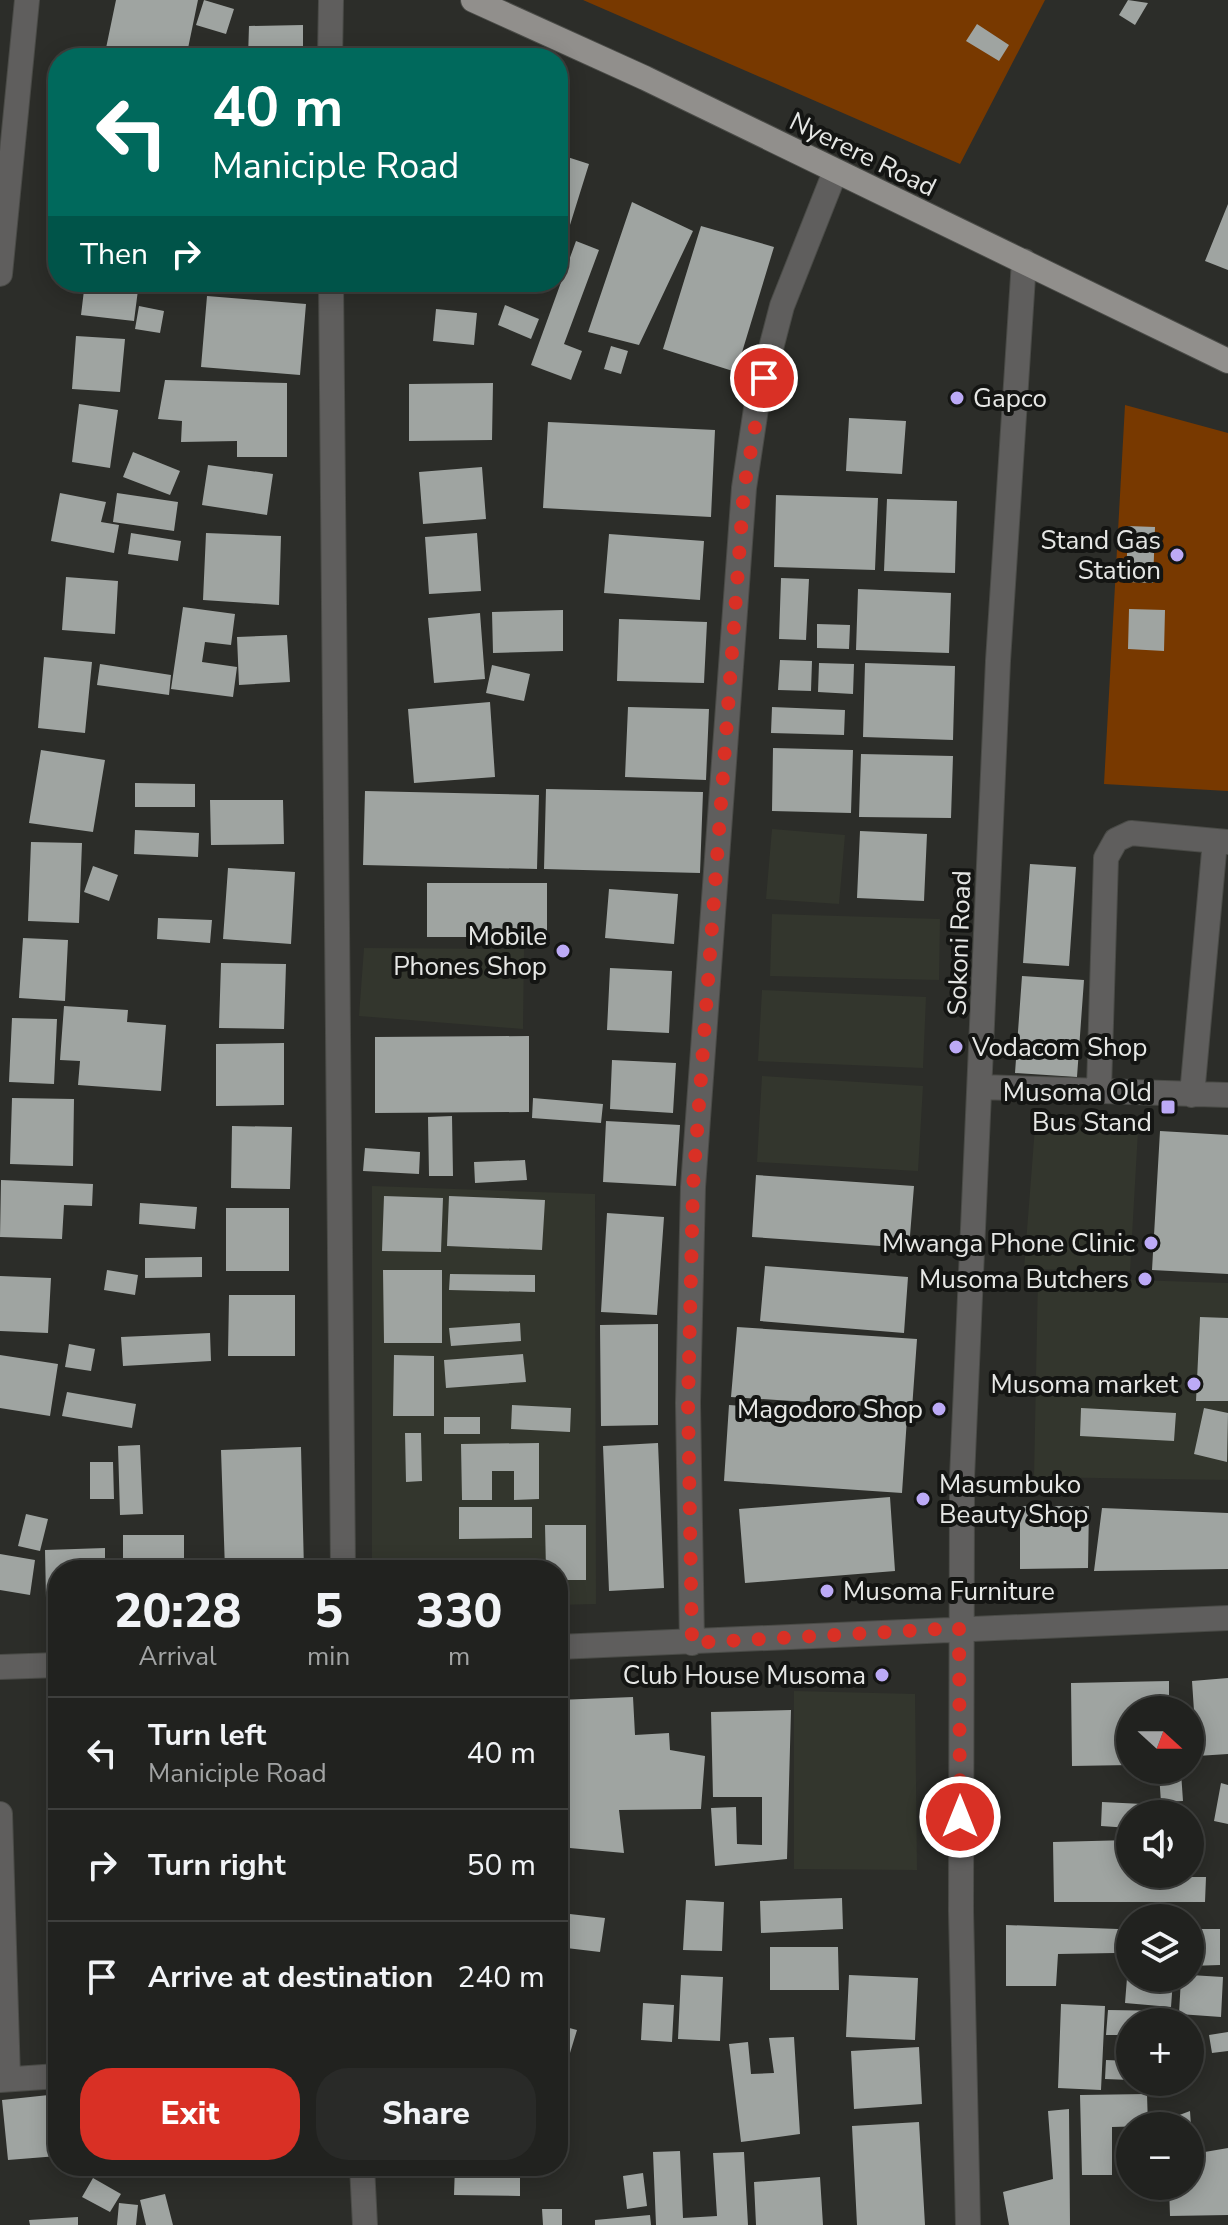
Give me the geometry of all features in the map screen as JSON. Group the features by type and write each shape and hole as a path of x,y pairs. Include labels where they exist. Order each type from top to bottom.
{"main road":[{"name":"Nyerere Road","path":"473,0 645,78 1228,361"}],"street":[{"path":"0,274 27,0"},
{"path":"330,48 331,0"},
{"path":"692,1643 688,1403 693,1187 744,488 757,402 782,306 835,172"},
{"name":"Sokoni Road","path":"968,2225 963,2086 959,1628 963,1463 998,661 1024,261"},
{"path":"331,292 343,1560"},
{"path":"1099,1089 1106,858 1116,840 1131,833 1221,842 1192,1095"},
{"path":"981,1087 1228,1095"},
{"path":"568,1647 1228,1618"},
{"path":"0,1667 48,1665"},
{"path":"0,1814 4,2079 48,2077"},
{"path":"363,2176 365,2225"}],"shaded area":[{"path":"583,0 1045,0 960,164"},
{"path":"1125,405 1228,433 1228,791 1104,784"},
{"path":"772,829 845,835 839,904 766,899"},
{"path":"772,914 940,919 939,980 770,976"},
{"path":"364,948 524,949 523,1029 359,1016"},
{"path":"762,990 926,997 923,1068 758,1061"},
{"path":"762,1076 923,1086 918,1171 757,1162"},
{"path":"1035,1127 1138,1131 1130,1271 1024,1269"},
{"path":"372,1186 595,1194 596,1604 568,1605 568,1560 372,1560"},
{"path":"1038,1277 1228,1283 1228,1480 1034,1477"},
{"path":"794,1691 915,1694 917,1870 794,1869"}],"building":[{"path":"116,0 198,0 188,48 106,48"},
{"path":"204,0 234,9 226,34 196,25"},
{"path":"1128,0 1148,3 1135,25 1119,15"},
{"path":"977,24 1009,45 999,61 966,41"},
{"path":"303,25 303,48 248,48 249,26"},
{"path":"568,157 589,164 568,231"},
{"path":"632,202 693,231 639,345 588,332"},
{"path":"1228,204 1228,270 1205,261"},
{"path":"701,226 774,247 736,372 663,349"},
{"path":"576,241 599,250 564,344 582,351 571,380 531,365 557,292 568,292 568,263"},
{"path":"84,292 138,292 134,321 81,315"},
{"path":"207,296 306,304 300,375 201,367"},
{"path":"505,305 539,319 531,339 498,325"},
{"path":"139,306 164,311 160,333 135,329"},
{"path":"436,309 477,313 474,345 433,341"},
{"path":"76,336 125,339 120,392 72,389"},
{"path":"611,346 628,351 621,374 604,369"},
{"path":"165,380 287,383 287,457 237,457 237,441 181,442 182,421 158,419"},
{"path":"493,383 492,440 409,441 409,384"},
{"path":"79,404 118,410 110,468 72,462"},
{"path":"849,418 906,421 902,474 846,471"},
{"path":"548,422 715,430 711,517 543,508"},
{"path":"133,452 180,471 170,495 123,477"},
{"path":"208,465 273,474 267,515 202,505"},
{"path":"482,467 486,519 423,524 419,472"},
{"path":"60,493 106,502 101,522 119,525 114,553 51,541"},
{"path":"117,493 178,502 174,531 113,522"},
{"path":"776,495 878,498 875,570 774,567"},
{"path":"887,499 957,501 955,573 884,571"},
{"path":"1128,526 1155,527 1153,583 1126,582"},
{"path":"131,533 181,541 178,561 128,554"},
{"path":"206,533 281,536 279,605 203,600"},
{"path":"477,533 481,591 429,594 425,537"},
{"path":"609,534 704,541 700,600 604,593"},
{"path":"66,577 118,581 115,634 62,630"},
{"path":"781,578 809,579 806,640 779,639"},
{"path":"858,589 951,593 949,653 856,650"},
{"path":"183,607 235,614 231,645 205,642 202,662 237,667 233,697 171,689"},
{"path":"1129,609 1165,610 1164,651 1128,649"},
{"path":"563,610 563,651 493,653 492,612"},
{"path":"480,613 485,679 434,683 428,618"},
{"path":"619,619 707,622 704,683 617,681"},
{"path":"817,624 850,625 849,649 817,648"},
{"path":"287,635 290,682 239,685 237,637"},
{"path":"44,657 92,662 85,733 38,728"},
{"path":"780,660 812,661 811,691 778,690"},
{"path":"819,663 854,664 853,694 818,692"},
{"path":"865,663 955,666 953,740 863,737"},
{"path":"100,664 171,675 169,695 97,685"},
{"path":"492,665 530,674 524,701 486,693"},
{"path":"490,702 495,777 414,783 408,709"},
{"path":"628,707 709,709 706,780 625,777"},
{"path":"772,707 845,710 844,735 771,733"},
{"path":"773,748 853,750 851,813 772,811"},
{"path":"41,750 105,760 93,832 29,823"},
{"path":"861,754 953,756 951,818 859,817"},
{"path":"135,783 195,784 195,807 135,807"},
{"path":"546,789 703,792 700,873 544,869"},
{"path":"365,791 539,795 537,869 363,865"},
{"path":"210,800 283,800 284,844 211,845"},
{"path":"135,830 199,833 198,857 134,854"},
{"path":"860,831 927,834 924,901 857,898"},
{"path":"31,842 82,843 79,923 28,921"},
{"path":"1030,864 1076,867 1069,966 1023,963"},
{"path":"93,866 118,875 109,901 84,892"},
{"path":"228,868 295,872 291,944 223,939"},
{"path":"427,883 547,883 547,937 427,937"},
{"path":"609,889 678,894 674,944 605,938"},
{"path":"158,918 212,920 210,943 157,939"},
{"path":"23,938 68,940 65,1001 19,998"},
{"path":"221,963 286,964 284,1029 219,1028"},
{"path":"610,968 672,971 669,1033 607,1030"},
{"path":"1022,976 1084,980 1077,1077 1015,1073"},
{"path":"64,1006 128,1010 127,1022 166,1025 161,1091 78,1085 80,1061 60,1060"},
{"path":"12,1018 57,1019 54,1084 9,1082"},
{"path":"529,1036 529,1112 375,1113 375,1037"},
{"path":"284,1043 284,1105 216,1106 216,1044"},
{"path":"612,1060 676,1063 673,1113 610,1109"},
{"path":"12,1098 74,1099 73,1166 10,1164"},
{"path":"533,1098 603,1104 601,1123 532,1118"},
{"path":"452,1116 453,1176 429,1176 428,1117"},
{"path":"606,1121 680,1125 676,1186 603,1182"},
{"path":"232,1126 292,1127 290,1189 231,1188"},
{"path":"1160,1131 1228,1135 1228,1274 1152,1270"},
{"path":"365,1148 420,1152 419,1174 363,1171"},
{"path":"525,1160 527,1180 475,1183 474,1162"},
{"path":"756,1175 914,1186 909,1248 752,1237"},
{"path":"1,1180 93,1184 92,1206 64,1205 62,1239 0,1237"},
{"path":"384,1196 443,1198 441,1252 382,1251"},
{"path":"449,1196 545,1200 542,1250 447,1246"},
{"path":"140,1203 197,1207 195,1229 139,1224"},
{"path":"226,1208 289,1208 289,1271 226,1271"},
{"path":"607,1213 664,1217 657,1315 601,1312"},
{"path":"202,1257 202,1277 145,1278 145,1258"},
{"path":"765,1266 908,1277 904,1333 760,1321"},
{"path":"107,1270 138,1275 135,1295 104,1290"},
{"path":"383,1270 442,1270 442,1343 384,1343"},
{"path":"450,1274 535,1275 535,1292 449,1290"},
{"path":"0,1276 51,1278 48,1333 0,1331"},
{"path":"229,1295 295,1295 295,1356 228,1356"},
{"path":"1200,1317 1228,1318 1228,1401 1196,1401"},
{"path":"520,1323 521,1341 451,1346 449,1328"},
{"path":"658,1324 658,1425 601,1426 600,1325"},
{"path":"737,1327 917,1339 912,1409 731,1397"},
{"path":"210,1333 211,1361 123,1366 121,1337"},
{"path":"69,1344 95,1349 91,1371 65,1367"},
{"path":"523,1354 526,1382 446,1388 444,1360"},
{"path":"0,1355 58,1364 50,1416 0,1408"},
{"path":"394,1355 434,1356 434,1416 393,1416"},
{"path":"67,1392 136,1404 132,1428 62,1416"},
{"path":"512,1405 571,1408 570,1432 511,1429"},
{"path":"729,1405 907,1418 902,1493 724,1481"},
{"path":"1081,1408 1176,1413 1174,1441 1080,1436"},
{"path":"1204,1408 1228,1413 1227,1462 1194,1454"},
{"path":"444,1417 480,1417 480,1434 444,1434"},
{"path":"405,1433 421,1433 422,1481 406,1482"},
{"path":"539,1443 539,1499 514,1500 514,1471 492,1471 492,1500 462,1500 461,1444"},
{"path":"658,1443 664,1588 609,1591 603,1446"},
{"path":"140,1445 143,1514 120,1515 118,1446"},
{"path":"301,1447 304,1560 225,1560 221,1450"},
{"path":"90,1462 113,1462 114,1499 90,1499"},
{"path":"890,1497 895,1571 745,1583 739,1509"},
{"path":"1020,1506 1089,1506 1088,1568 1020,1569"},
{"path":"459,1507 532,1507 532,1538 459,1539"},
{"path":"1102,1508 1228,1513 1228,1569 1094,1571"},
{"path":"26,1514 48,1519 40,1551 18,1546"},
{"path":"545,1525 586,1525 586,1580 568,1580 568,1560 546,1560"},
{"path":"123,1535 184,1535 184,1560 123,1560"},
{"path":"105,1548 105,1560 48,1560 46,1598 45,1550"},
{"path":"0,1554 35,1560 30,1595 0,1590"},
{"path":"1228,1678 1228,1754 1204,1756 1204,1696 1193,1696 1192,1681"},
{"path":"1169,1681 1169,1696 1116,1696 1116,1765 1072,1766 1071,1683"},
{"path":"633,1697 635,1735 669,1733 670,1750 705,1756 701,1809 619,1810 624,1853 568,1848 568,1700"},
{"path":"791,1710 787,1859 715,1866 711,1808 736,1807 737,1844 762,1845 762,1797 713,1797 711,1712"},
{"path":"1221,1783 1228,1785 1228,1824 1214,1821"},
{"path":"1160,1784 1182,1784 1183,1800 1161,1800"},
{"path":"1102,1802 1116,1803 1116,1827 1101,1826"},
{"path":"1116,1840 1116,1888 1204,1888 1206,1877 1205,1902 1054,1902 1053,1842"},
{"path":"842,1898 843,1929 761,1933 760,1901"},
{"path":"686,1900 724,1902 722,1951 683,1950"},
{"path":"568,1914 605,1918 600,1952 568,1948"},
{"path":"1006,1925 1116,1929 1115,1953 1058,1954 1056,1986 1006,1986"},
{"path":"1204,1929 1220,1929 1220,1965 1204,1966"},
{"path":"770,1947 838,1947 839,1990 770,1990"},
{"path":"681,1975 723,1977 720,2041 678,2039"},
{"path":"849,1975 918,1978 915,2040 846,2037"},
{"path":"1204,1976 1223,1977 1221,2017 1204,2016 1204,2008 1179,2008 1180,1992 1204,1992"},
{"path":"1126,1992 1172,1992 1171,2007 1125,2003"},
{"path":"643,2003 674,2005 672,2042 641,2040"},
{"path":"1061,2004 1105,2006 1101,2090 1058,2088"},
{"path":"1108,2010 1116,2010 1116,2035 1106,2035"},
{"path":"568,2028 577,2030 568,2052"},
{"path":"1228,2032 1228,2051 1212,2053 1209,2035"},
{"path":"794,2037 800,2134 741,2142 729,2044 748,2042 751,2074 774,2073 769,2038"},
{"path":"919,2047 922,2104 854,2109 851,2051"},
{"path":"1106,2060 1116,2060 1116,2079 1105,2079"},
{"path":"48,2095 48,2157 8,2160 2,2100"},
{"path":"1080,2095 1147,2096 1148,2112 1116,2112 1116,2127 1112,2127 1112,2175 1082,2175"},
{"path":"1069,2109 1070,2225 1009,2225 1003,2192 1053,2179 1048,2111"},
{"path":"919,2122 925,2225 857,2225 852,2126"},
{"path":"1228,2148 1228,2215 1170,2216 1169,2200 1204,2200 1204,2152"},
{"path":"680,2151 683,2218 717,2216 713,2153 744,2152 748,2225 656,2225 653,2152"},
{"path":"643,2173 647,2206 627,2209 623,2176"},
{"path":"455,2176 520,2176 520,2196 454,2195"},
{"path":"820,2177 823,2225 756,2225 754,2182"},
{"path":"93,2178 121,2194 110,2212 82,2197"},
{"path":"165,2194 173,2225 146,2225 140,2200"},
{"path":"119,2203 138,2205 136,2225 117,2225"},
{"path":"542,2209 562,2209 562,2225 543,2225"},
{"path":"650,2215 651,2225 595,2225 595,2220"},
{"path":"78,2217 78,2225 30,2225 29,2220"}],"place":[{"name":"Gapco","path":"957,398"},
{"name":"Stand Gas Station","path":"1177,555"},
{"name":"Mobile Phones Shop","path":"563,951"},
{"name":"Vodacom Shop","path":"956,1047"},
{"name":"Musoma Old Bus Stand","path":"1168,1107"},
{"name":"Mwanga Phone Clinic","path":"1151,1243"},
{"name":"Musoma Butchers","path":"1145,1279"},
{"name":"Musoma market","path":"1194,1384"},
{"name":"Magodoro Shop","path":"939,1409"},
{"name":"Masumbuko Beauty Shop","path":"923,1499"},
{"name":"Musoma Furniture","path":"827,1591"},
{"name":"Club House Musoma","path":"882,1675"}],"route":[{"path":"764,378 757,402 744,488 693,1187 688,1403 692,1643 959,1628 960,1817"}]}
